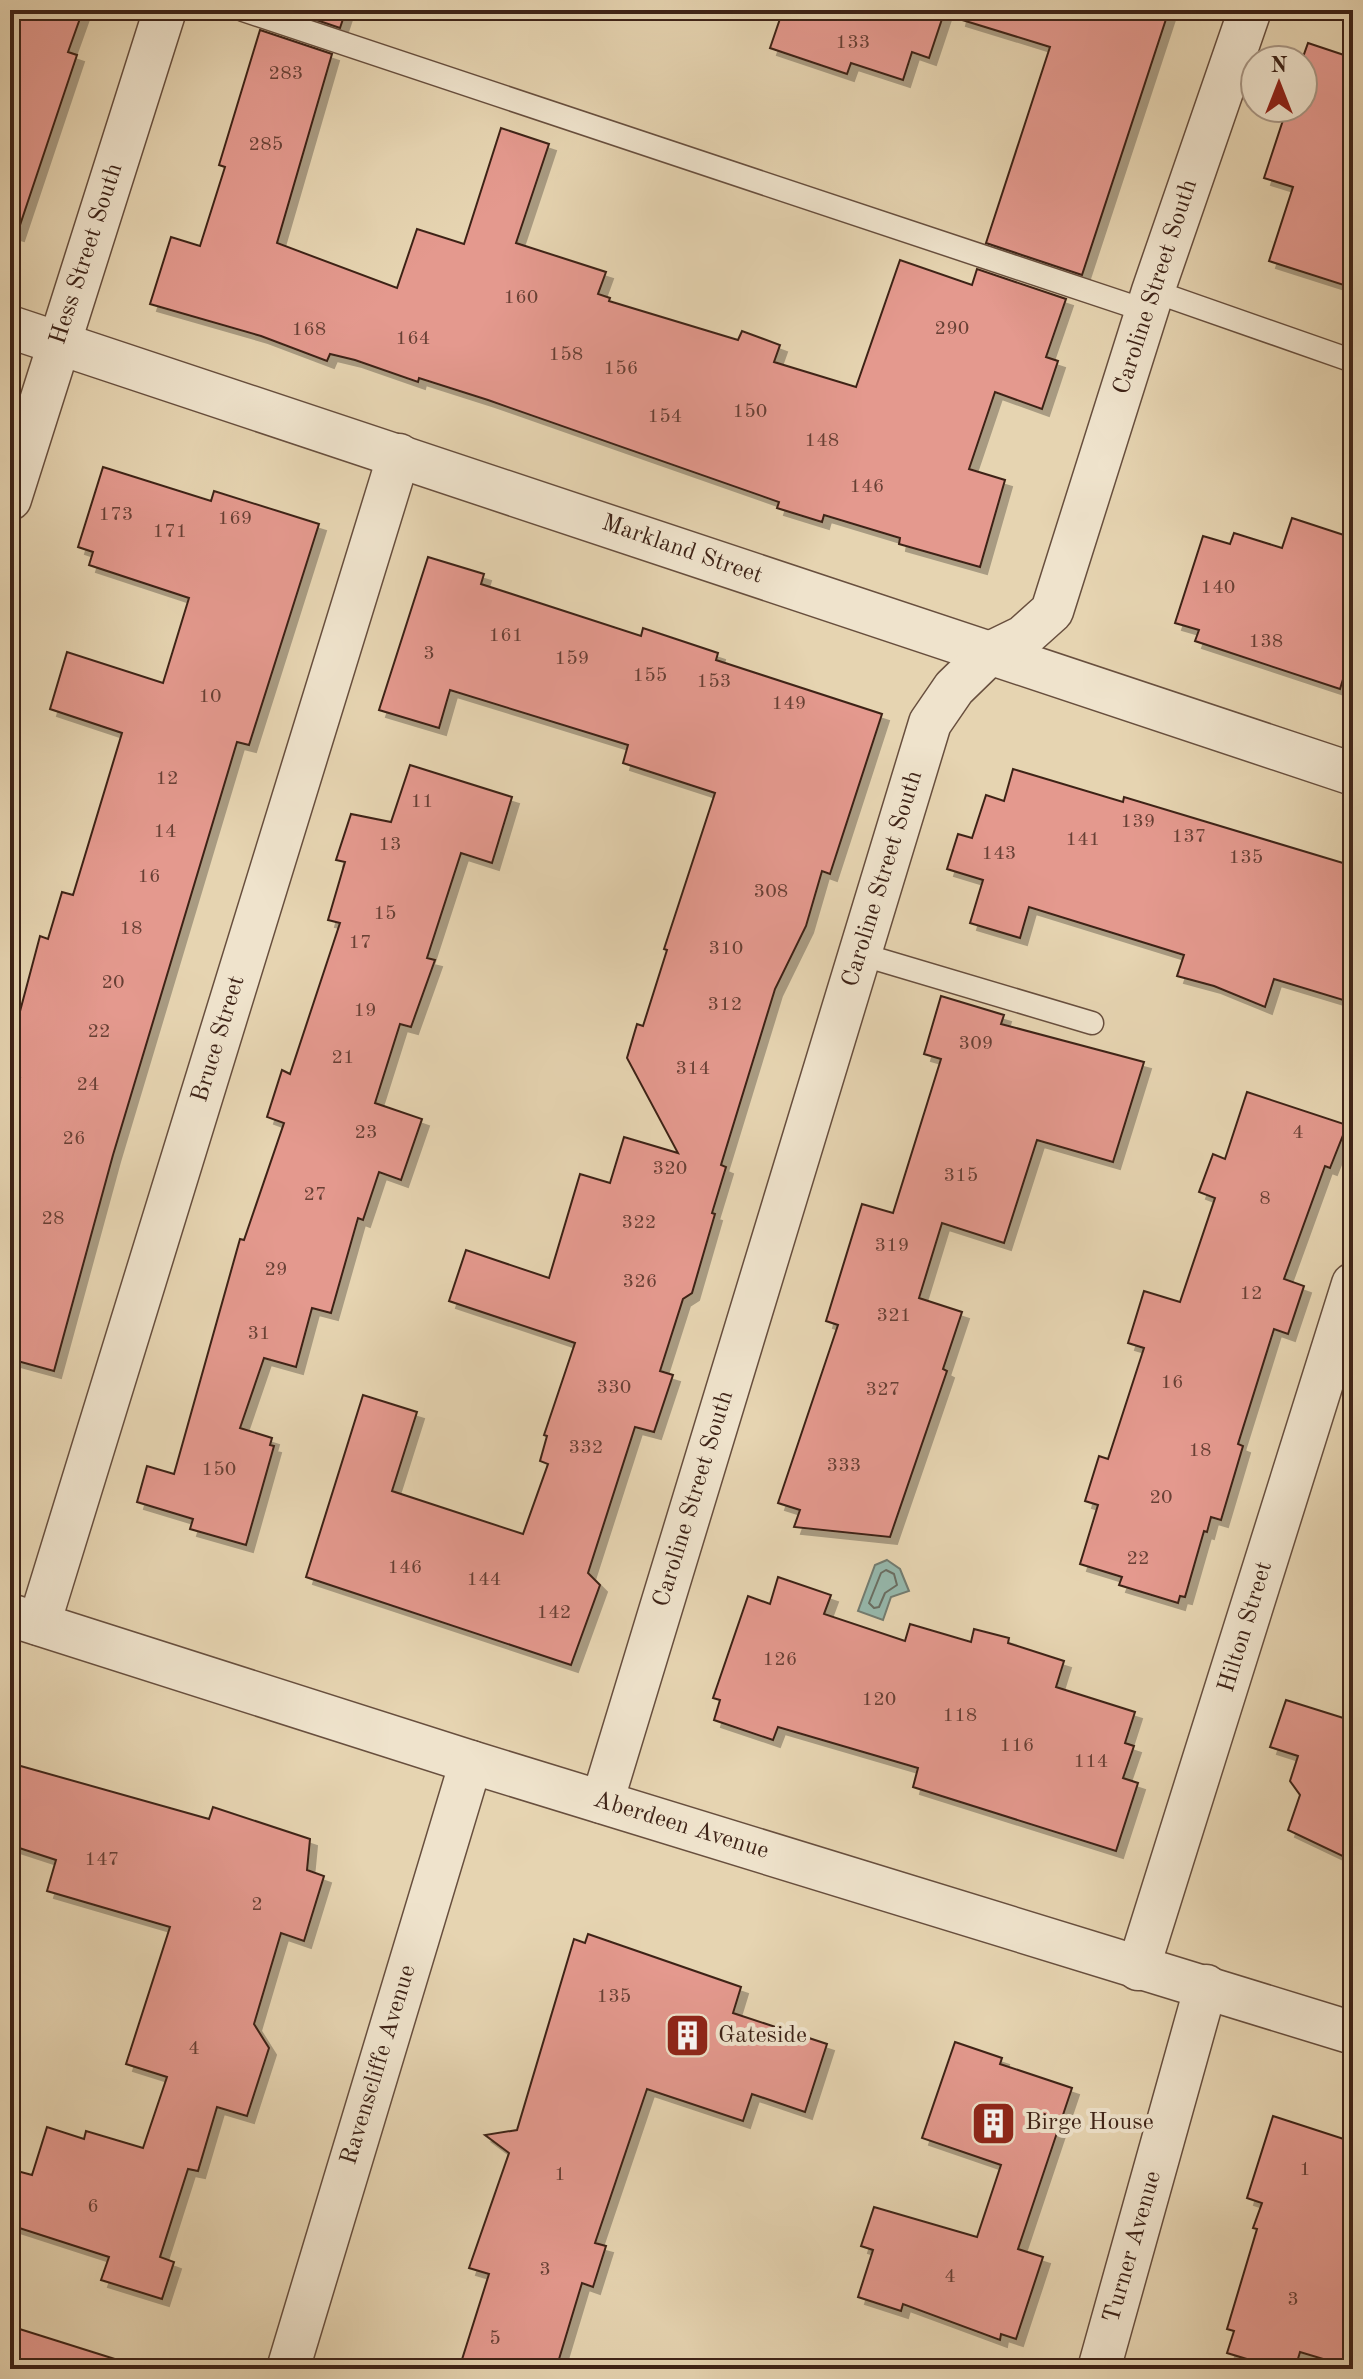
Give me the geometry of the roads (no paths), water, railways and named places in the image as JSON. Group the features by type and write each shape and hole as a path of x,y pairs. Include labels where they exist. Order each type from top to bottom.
{"street":[{"name":"Hess Street South","path":"10,499 165,10"},
{"name":"Caroline Street South","path":"602,1802 930,723 954,688 990,653 1023,637 1052,611 1150,301 1250,10"},
{"name":"Markland Street","path":"10,327 1353,774"},
{"name":"Bruce Street","path":"24,1619 399,455"},
{"name":"Hilton Street","path":"1138,1969 1353,1284"},
{"name":"Aberdeen Avenue","path":"24,1619 471,1762 1353,2033"},
{"name":"Ravenscliffe Avenue","path":"288,2369 471,1762"},
{"name":"Turner Avenue","path":"1099,2369 1206,1986"}],"lane":[{"path":"243,10 1150,301 1353,361"},
{"path":"860,954 1092,1023"}],"water":[{"path":"887,1560 900,1569 909,1591 891,1597 883,1620 858,1611 875,1565"}],"place":[{"name":"Gateside","path":"687,2036"},
{"name":"Birge House","path":"994,2123"}]}
